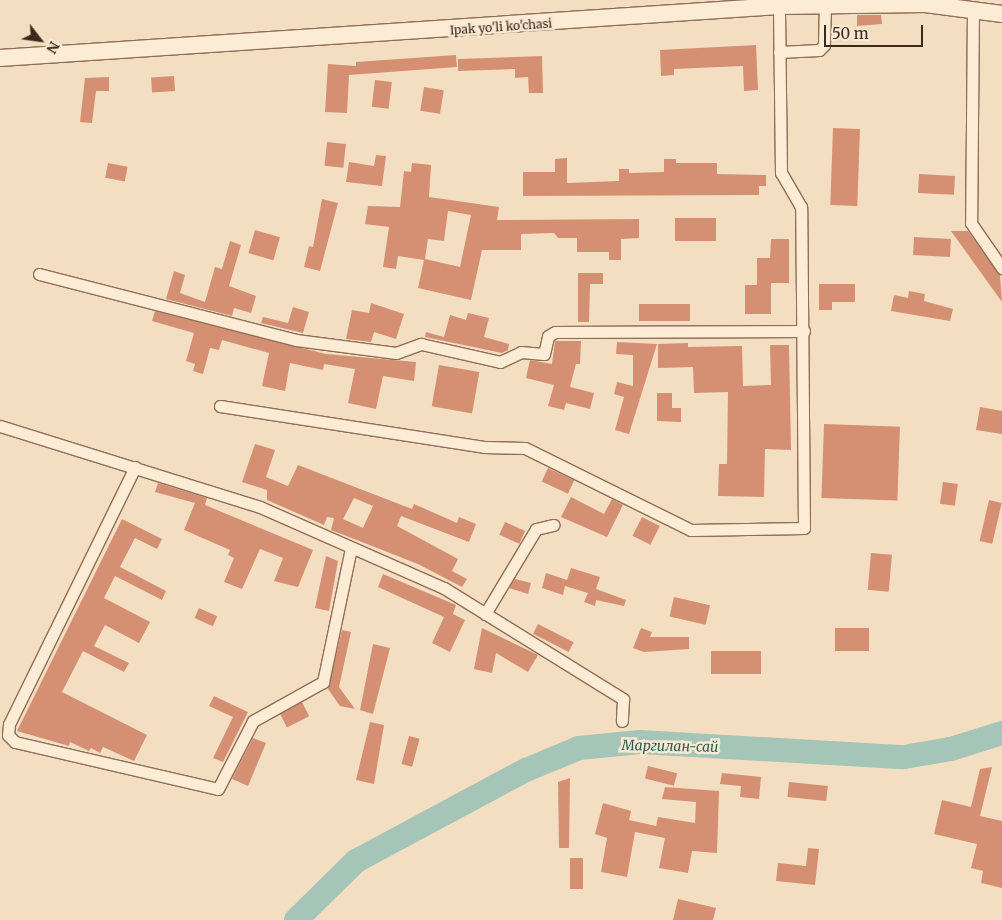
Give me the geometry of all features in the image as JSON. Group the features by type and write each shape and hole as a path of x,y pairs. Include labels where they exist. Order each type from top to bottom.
{"main road":[{"name":"Ipak yo'li ko'chasi","path":"0,58 778,6 925,4 973,8 1002,14"}],"street":[{"path":"779,52 819,50 824,45 825,5"},
{"path":"220,406 484,447 526,448 691,530 804,528 804,331 801,207 781,173 778,6"},
{"path":"973,8 971,223 1002,268"},
{"path":"39,274 296,340 396,353 421,344 500,362 520,352 544,354 548,336 555,332 804,331"},
{"path":"0,426 260,507 444,588 623,699 622,721"},
{"path":"135,467 9,724 8,735 15,742 218,789 253,721 323,682 351,548"},
{"path":"484,614 536,529 554,525"}],"building":[{"path":"857,15 881,15 882,24 857,26"},
{"path":"756,45 758,90 744,91 743,66 674,69 674,75 661,76 660,50"},
{"path":"456,55 457,67 349,75 347,113 325,112 328,64 356,66 356,62"},
{"path":"542,56 543,93 529,93 528,77 515,78 515,69 458,71 458,59"},
{"path":"174,76 175,91 152,93 151,78"},
{"path":"109,77 109,91 96,91 92,123 80,122 85,78"},
{"path":"375,80 392,82 389,109 372,107"},
{"path":"424,87 444,90 440,114 420,111"},
{"path":"833,128 860,129 857,206 830,205"},
{"path":"327,142 346,144 343,168 324,166"},
{"path":"376,155 386,156 382,186 346,182 349,162 374,166"},
{"path":"567,158 567,183 619,181 619,169 629,169 629,173 664,172 664,159 676,159 676,163 717,163 717,174 766,175 766,186 759,186 759,195 523,196 523,172 555,172 555,159"},
{"path":"108,163 128,167 125,182 105,178"},
{"path":"412,163 431,165 429,197 499,207 497,220 639,219 639,238 621,239 621,260 609,260 609,252 577,252 577,238 558,238 554,233 521,234 521,250 482,250 471,300 418,288 424,260 398,256 396,269 383,267 389,227 365,224 368,206 400,207 404,171 411,172","holes":["448,211 471,215 460,267 425,259 428,239 444,241"]},
{"path":"919,174 955,176 954,195 918,193"},
{"path":"322,199 338,203 320,271 304,267 309,246 313,247"},
{"path":"675,218 716,218 716,241 675,241"},
{"path":"255,230 280,237 273,260 248,253"},
{"path":"951,231 968,231 1000,275 1002,302"},
{"path":"914,237 951,239 950,257 913,255"},
{"path":"771,239 789,239 789,283 771,283 771,314 745,314 745,285 757,285 757,258 770,258"},
{"path":"230,241 241,245 229,286 256,296 251,313 234,308 232,316 166,299 174,271 185,275 180,293 205,302 215,267 222,269"},
{"path":"578,273 603,273 603,284 590,284 589,322 578,322"},
{"path":"819,284 855,284 855,302 832,302 832,310 819,310"},
{"path":"909,291 925,294 924,301 953,309 950,321 891,311 894,295 908,298"},
{"path":"371,303 404,314 396,339 374,332 371,342 346,339 352,310 369,313"},
{"path":"639,304 690,304 690,321 639,321"},
{"path":"293,307 309,312 303,333 261,323 263,317 288,323"},
{"path":"155,311 326,354 416,362 414,381 383,376 376,409 348,403 355,369 324,364 323,370 290,363 285,391 262,386 269,353 222,340 219,350 210,348 203,374 193,371 195,364 186,361 194,333 152,321"},
{"path":"468,313 489,318 484,337 509,344 508,350 502,353 425,337 426,332 444,337 450,315 466,320"},
{"path":"555,341 581,341 580,364 576,364 570,387 594,393 590,409 566,403 564,410 548,406 554,385 526,378 530,360 552,364"},
{"path":"617,342 657,344 629,434 615,430 624,397 614,394 617,382 633,386 633,355 616,354"},
{"path":"688,343 688,347 742,346 743,386 771,385 770,345 789,345 791,450 765,449 764,497 718,496 719,464 727,464 728,392 694,393 693,367 658,368 658,344"},
{"path":"439,365 479,372 472,413 432,406"},
{"path":"657,393 672,393 672,408 681,408 681,422 657,421"},
{"path":"980,407 1002,411 1002,434 976,430"},
{"path":"824,424 900,427 897,501 821,498"},
{"path":"255,444 275,450 266,477 288,486 298,465 412,509 414,504 457,523 459,517 476,524 469,542 401,516 397,526 458,559 452,571 467,579 462,587 418,564 331,530 334,518 327,517 324,525 267,500 267,490 242,482","holes":["354,498 373,506 363,528 343,519"]},
{"path":"548,468 574,480 568,494 542,482"},
{"path":"943,482 958,484 955,506 940,504"},
{"path":"158,483 207,498 205,505 313,550 298,587 274,581 283,558 260,549 242,589 224,582 234,558 228,555 230,550 184,530 195,503 155,492"},
{"path":"571,497 604,514 612,499 623,505 607,537 561,517"},
{"path":"989,500 1002,503 992,544 980,541"},
{"path":"642,517 660,526 650,545 632,536"},
{"path":"122,519 162,539 157,549 135,538 120,567 166,591 162,600 115,576 104,598 150,622 139,643 105,625 94,646 129,663 124,672 83,651 62,692 147,735 134,761 103,747 100,753 91,748 89,751 70,742 69,746 17,731"},
{"path":"505,522 525,531 519,544 499,535"},
{"path":"871,553 892,555 889,592 868,590"},
{"path":"326,556 338,561 329,611 315,608"},
{"path":"571,568 600,577 596,589 626,600 624,606 596,600 595,606 584,602 588,593 565,586 563,595 542,588 546,573 567,580"},
{"path":"383,574 456,605 453,614 465,620 450,652 432,643 444,617 378,587"},
{"path":"515,579 531,583 528,594 509,588"},
{"path":"674,597 710,605 706,625 670,616"},
{"path":"199,608 217,616 213,626 195,618"},
{"path":"538,624 574,642 569,652 533,634"},
{"path":"482,628 538,655 528,672 496,653 492,673 474,669"},
{"path":"641,628 652,632 650,637 689,637 689,649 644,652 633,648"},
{"path":"835,628 869,628 869,651 835,651"},
{"path":"342,630 351,632 339,687 355,709 340,706 328,689"},
{"path":"373,644 390,648 373,714 360,710"},
{"path":"711,651 761,651 761,674 711,674"},
{"path":"214,696 248,712 223,762 213,758 233,717 209,706"},
{"path":"302,702 309,716 287,728 280,713"},
{"path":"370,722 384,725 374,784 356,780"},
{"path":"409,736 420,739 412,767 401,764"},
{"path":"253,738 266,743 248,786 232,779"},
{"path":"648,766 677,773 674,786 645,779"},
{"path":"992,767 980,816 1002,821 1002,888 981,883 983,871 971,868 977,844 934,834 942,800 971,807 980,769"},
{"path":"722,773 761,777 759,799 740,797 741,786 720,784"},
{"path":"570,778 569,848 559,848 558,782"},
{"path":"789,782 828,786 826,801 787,797"},
{"path":"665,787 719,791 717,853 692,851 688,873 659,868 665,838 635,832 627,877 601,872 607,838 595,834 603,803 631,811 629,820 656,826 658,817 695,823 696,802 662,799"},
{"path":"808,848 819,849 815,885 776,881 778,863 806,866"},
{"path":"570,858 583,858 583,889 570,889"},
{"path":"678,899 716,908 713,920 673,920"}],"waterway":[{"name":"Маргилан-сай","path":"296,920 356,861 526,770 579,748 640,742 904,757 951,749 1002,733"}]}
